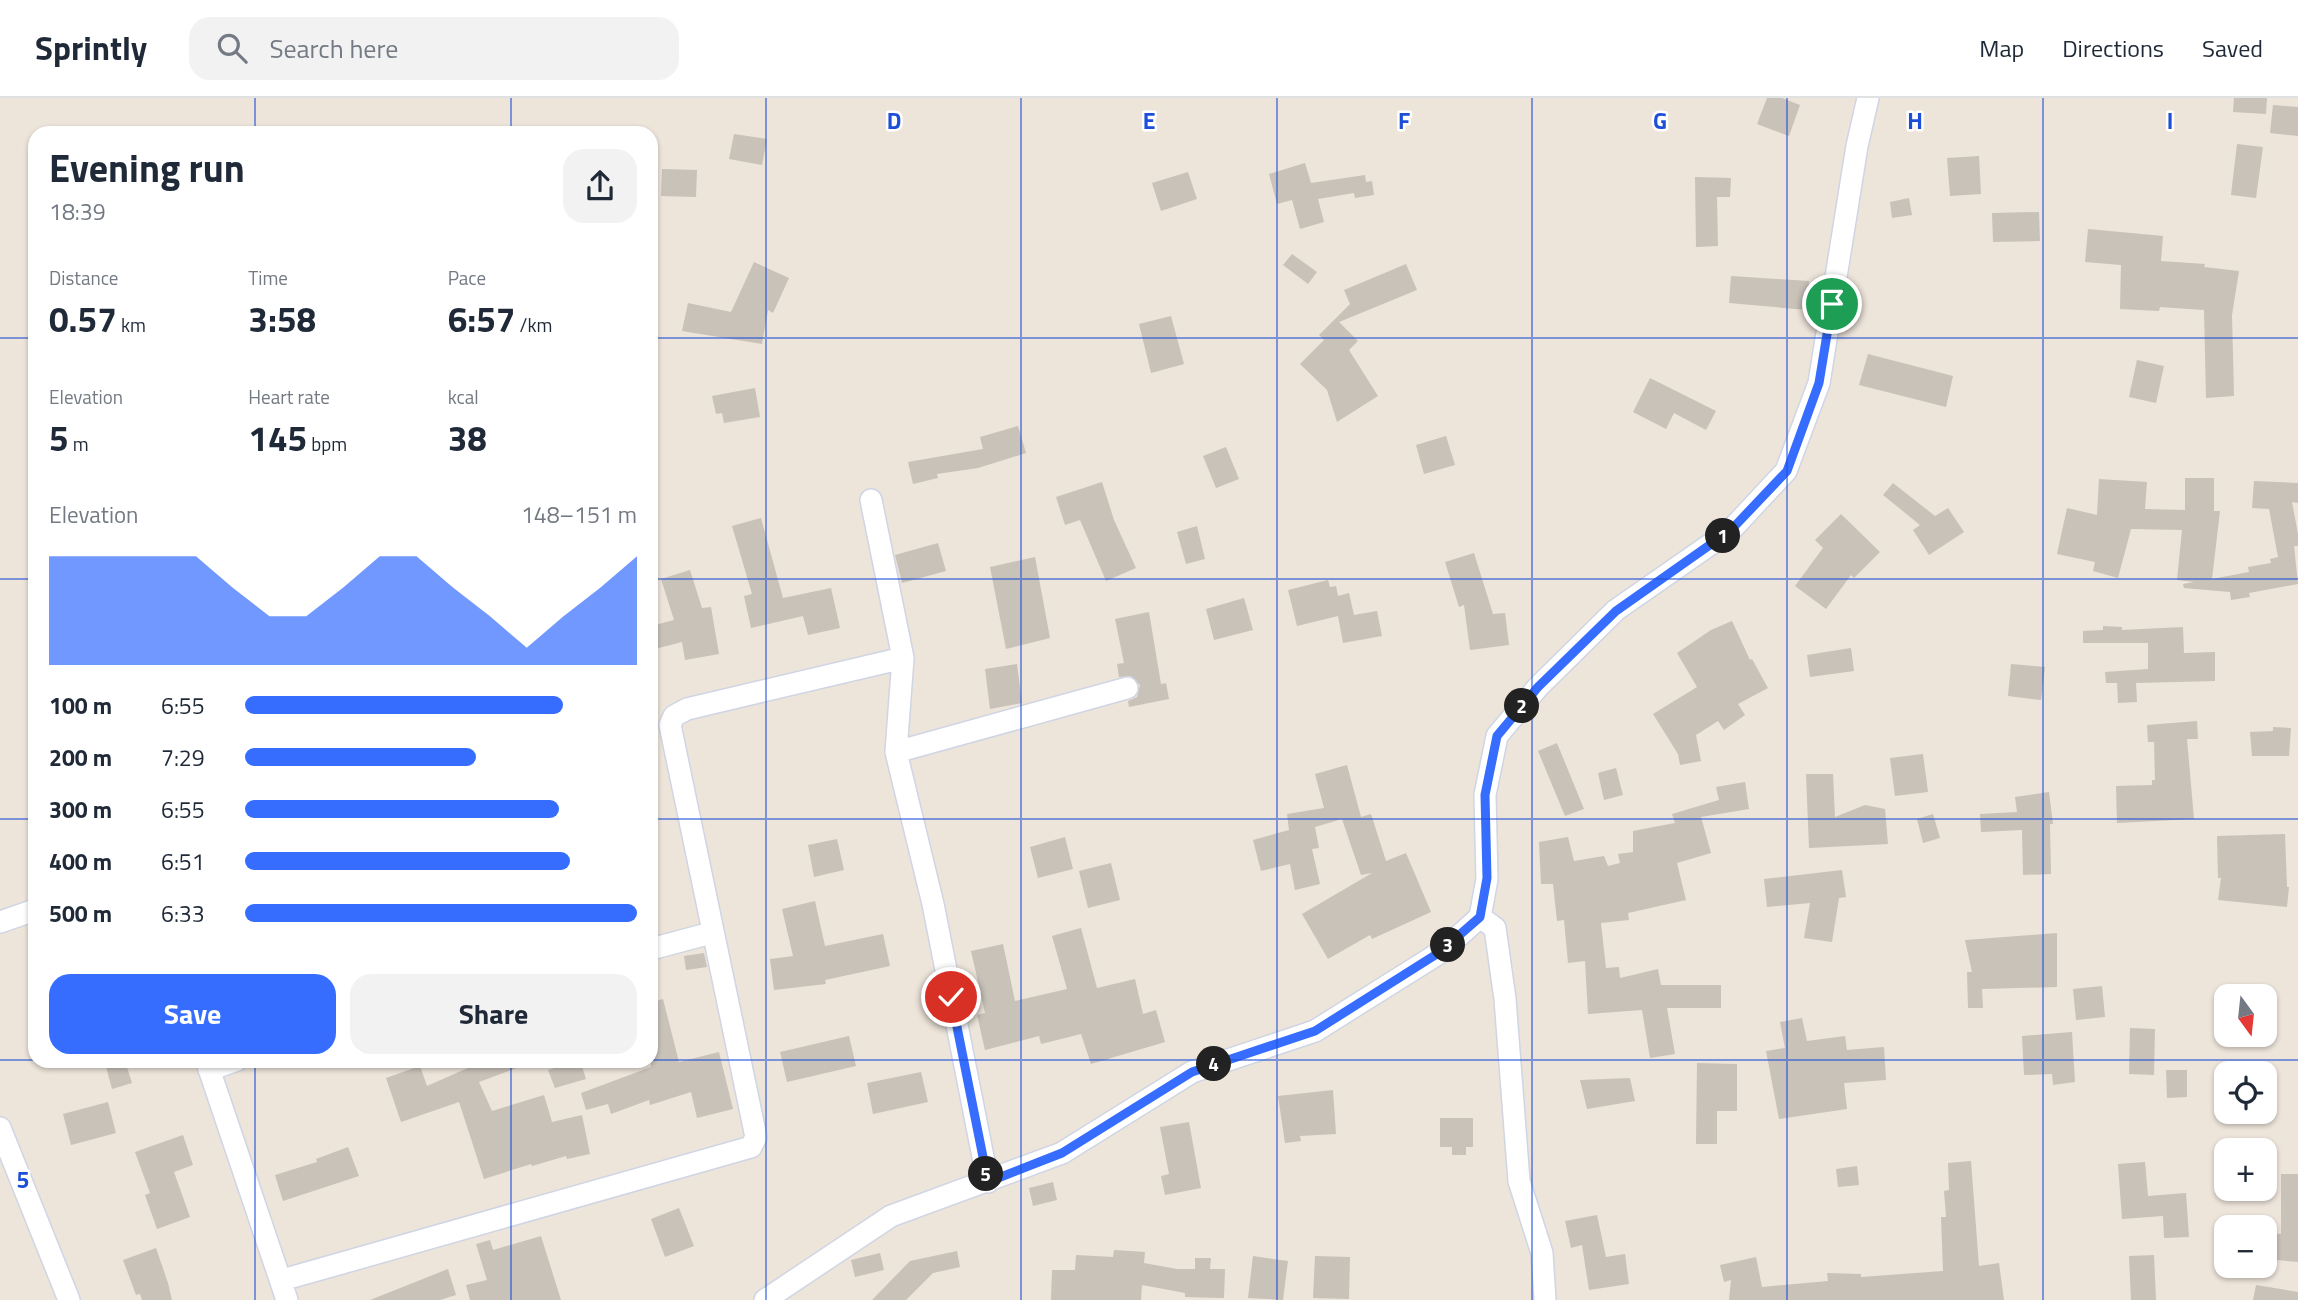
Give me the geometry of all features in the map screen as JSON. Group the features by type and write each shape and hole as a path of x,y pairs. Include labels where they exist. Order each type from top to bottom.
{"street":[{"path":"765,1300 891,1216 1062,1153 1192,1072 1315,1031 1440,952 1480,917 1487,878 1485,795 1497,736 1538,687 1616,611 1731,530 1787,471 1819,383 1868,98"},
{"path":"871,500 903,658 896,752 933,904 988,1182"},
{"path":"209,1068 285,1290 751,1147 756,1137 711,933 660,727 687,709 903,658"},
{"path":"896,752 1126,688"},
{"path":"0,922 28,912"},
{"path":"1480,917 1495,928 1505,999 1519,1181 1542,1253 1545,1300"},
{"path":"658,947 711,933"},
{"path":"0,1128 69,1300"}],"building":[{"path":"1767,98 1782,98 1800,105 1789,136 1757,124"},
{"path":"2234,98 2267,98 2266,114 2233,112"},
{"path":"2273,105 2298,107 2298,136 2270,133"},
{"path":"734,134 767,139 762,165 729,159"},
{"path":"2237,144 2263,147 2256,198 2231,195"},
{"path":"1979,156 1981,194 1950,196 1947,158"},
{"path":"1305,163 1311,183 1365,175 1366,182 1372,181 1374,195 1355,198 1354,193 1318,199 1324,222 1300,229 1292,200 1277,204 1269,174"},
{"path":"662,169 697,170 696,197 661,196"},
{"path":"1188,172 1197,199 1161,211 1152,183"},
{"path":"1695,177 1731,178 1730,197 1717,197 1718,246 1696,247"},
{"path":"1909,198 1912,215 1892,218 1890,202"},
{"path":"2039,212 2040,241 1993,242 1992,213"},
{"path":"2088,229 2163,236 2161,261 2205,264 2204,267 2239,271 2232,315 2234,396 2206,398 2204,310 2160,307 2159,311 2120,309 2121,265 2085,262"},
{"path":"1292,254 1317,272 1308,284 1283,265"},
{"path":"754,262 789,278 773,313 768,310 762,344 682,331 688,303 731,312"},
{"path":"1406,264 1417,290 1339,322 1358,341 1349,350 1378,396 1337,422 1327,390 1300,364 1324,340 1319,335 1350,304 1344,290"},
{"path":"1731,276 1809,281 1807,310 1729,303"},
{"path":"1171,316 1184,364 1151,373 1139,324"},
{"path":"1868,354 1953,376 1946,407 1859,385"},
{"path":"2137,360 2164,366 2156,403 2129,397"},
{"path":"1650,378 1716,411 1706,430 1674,413 1666,429 1633,412"},
{"path":"755,388 760,417 724,423 722,413 716,414 712,396"},
{"path":"1018,426 1026,453 978,468 937,474 938,478 913,484 908,462 983,449 980,437"},
{"path":"1446,436 1455,465 1424,474 1416,445"},
{"path":"1226,447 1239,479 1216,488 1203,456"},
{"path":"2185,478 2214,478 2214,511 2220,511 2212,579 2249,572 2248,567 2271,563 2270,559 2278,557 2269,509 2252,508 2254,481 2298,483 2298,503 2292,502 2298,534 2298,546 2294,546 2298,584 2249,593 2250,597 2231,600 2230,592 2184,588 2183,584 2194,582 2177,580 2182,530 2131,529 2118,578 2093,571 2095,562 2057,554 2067,508 2097,515 2099,479 2147,482 2145,509 2185,510"},
{"path":"1102,482 1114,520 1136,568 1106,581 1080,520 1065,525 1056,497"},
{"path":"1893,483 1935,516 1948,508 1964,532 1929,555 1913,530 1920,525 1883,495"},
{"path":"1841,514 1880,552 1854,578 1851,575 1826,609 1795,586 1823,548 1815,540"},
{"path":"761,518 783,598 831,588 840,628 808,635 803,616 751,628 744,596 752,594 732,526"},
{"path":"1197,526 1205,559 1186,564 1177,532"},
{"path":"938,543 946,571 902,583 895,555"},
{"path":"1474,553 1493,614 1505,613 1509,645 1470,650 1464,605 1459,607 1445,562"},
{"path":"1035,557 1050,638 1006,649 990,567"},
{"path":"690,570 702,608 711,607 719,654 685,660 682,642 658,648 658,624 674,620 661,579"},
{"path":"1328,580 1330,587 1336,586 1338,596 1349,593 1354,615 1377,611 1382,636 1343,643 1338,616 1297,626 1288,590"},
{"path":"1244,598 1253,630 1214,640 1206,609"},
{"path":"1149,612 1161,684 1166,683 1169,699 1129,707 1128,701 1137,697 1140,685 1131,676 1119,677 1117,664 1124,663 1115,619"},
{"path":"1732,621 1750,660 1752,659 1768,688 1738,704 1745,715 1724,730 1718,721 1696,735 1701,761 1680,765 1678,754 1653,714 1697,687 1677,653 1711,630"},
{"path":"2103,626 2122,627 2122,630 2183,627 2184,653 2215,652 2215,681 2136,683 2137,702 2118,703 2117,683 2106,683 2105,672 2148,669 2148,643 2083,643 2083,631 2103,630"},
{"path":"1851,648 1854,671 1810,677 1807,655"},
{"path":"1017,664 1022,703 990,709 985,669"},
{"path":"2011,664 2045,667 2041,700 2008,696"},
{"path":"2197,721 2198,739 2187,739 2194,819 2117,823 2116,786 2152,785 2152,780 2155,780 2154,742 2148,742 2147,725"},
{"path":"2273,727 2291,728 2289,756 2252,756 2250,732 2273,731"},
{"path":"1557,743 1584,809 1565,816 1538,751"},
{"path":"1923,754 1928,792 1895,796 1890,758"},
{"path":"1347,765 1361,817 1371,814 1386,861 1406,853 1431,912 1372,939 1370,935 1328,959 1302,914 1372,873 1361,875 1342,819 1315,827 1319,848 1312,849 1320,884 1295,890 1290,864 1261,871 1253,840 1289,830 1287,814 1324,808 1315,774"},
{"path":"1616,768 1623,795 1604,800 1598,773"},
{"path":"1806,774 1833,774 1835,817 1865,805 1885,809 1888,844 1809,848"},
{"path":"1745,782 1749,809 1701,817 1711,853 1677,863 1686,900 1628,913 1629,920 1601,923 1606,968 1619,967 1620,978 1658,969 1661,985 1721,985 1721,1008 1667,1008 1675,1054 1650,1058 1642,1010 1588,1014 1585,961 1568,963 1564,920 1557,921 1553,884 1541,884 1539,842 1568,837 1574,861 1604,856 1608,866 1620,863 1618,854 1633,852 1633,831 1675,823 1672,814 1719,800 1716,787"},
{"path":"2049,792 2053,824 2050,824 2051,874 2023,875 2022,830 1981,832 1980,814 2017,812 2015,797"},
{"path":"1933,814 1940,838 1923,843 1917,819"},
{"path":"2285,834 2289,887 2287,907 2218,900 2221,878 2218,878 2217,836"},
{"path":"1065,837 1073,869 1038,878 1030,847"},
{"path":"837,839 844,870 814,877 808,845"},
{"path":"1111,863 1120,900 1088,908 1079,871"},
{"path":"1842,870 1846,897 1839,898 1832,942 1804,938 1810,903 1767,907 1764,879"},
{"path":"815,901 825,946 883,934 890,966 825,980 826,984 774,990 770,959 793,956 782,909"},
{"path":"1081,928 1097,988 1135,979 1143,1014 1156,1010 1165,1042 1091,1064 1081,1034 1041,1044 1039,1036 985,1050 977,1015 985,1013 971,951 1003,944 1015,1001 1067,989 1052,936"},
{"path":"2057,933 2057,987 1982,989 1983,1008 1968,1008 1967,972 1972,972 1965,940"},
{"path":"704,953 707,967 686,970 684,956"},
{"path":"2102,986 2105,1017 2076,1020 2073,989"},
{"path":"663,999 679,1062 719,1052 733,1109 697,1118 691,1092 650,1105 649,1100 611,1114 608,1104 586,1110 581,1093 648,1068 658,1068 658,1000"},
{"path":"1802,1018 1807,1041 1845,1036 1847,1050 1884,1047 1886,1080 1844,1083 1847,1109 1779,1119 1766,1051 1785,1048 1780,1022"},
{"path":"2130,1028 2155,1029 2154,1075 2129,1074"},
{"path":"2072,1032 2075,1082 2053,1085 2052,1074 2024,1075 2022,1036"},
{"path":"849,1036 856,1066 787,1082 780,1052"},
{"path":"1697,1063 1737,1064 1737,1111 1717,1111 1717,1144 1696,1144"},
{"path":"106,1068 127,1068 132,1083 112,1089"},
{"path":"421,1068 427,1086 468,1068 517,1068 479,1082 492,1111 544,1095 552,1122 582,1115 590,1154 567,1159 566,1156 532,1166 531,1164 484,1179 459,1102 401,1122 386,1078"},
{"path":"583,1068 586,1079 555,1088 548,1070"},
{"path":"2166,1070 2187,1070 2187,1097 2167,1098"},
{"path":"921,1072 928,1102 873,1114 867,1083"},
{"path":"1630,1078 1635,1101 1587,1109 1580,1080"},
{"path":"1333,1090 1336,1134 1300,1136 1301,1141 1285,1143 1278,1096"},
{"path":"108,1102 116,1133 71,1145 63,1114"},
{"path":"1440,1118 1473,1118 1473,1147 1466,1147 1466,1155 1452,1155 1452,1147 1440,1147"},
{"path":"1189,1122 1201,1188 1165,1195 1161,1176 1169,1174 1160,1127"},
{"path":"183,1135 193,1165 174,1172 190,1217 157,1229 145,1195 150,1193 135,1152"},
{"path":"348,1147 359,1176 283,1201 275,1175 317,1162 316,1159"},
{"path":"1971,1161 1979,1266 1999,1263 2004,1300 1729,1300 1731,1280 1724,1282 1720,1265 1756,1257 1762,1287 1828,1281 1827,1273 1861,1274 1861,1277 1943,1271 1941,1217 1946,1217 1944,1191 1949,1190 1948,1163"},
{"path":"2145,1162 2148,1196 2186,1193 2189,1237 2164,1238 2163,1216 2122,1219 2118,1164"},
{"path":"1857,1166 1859,1185 1838,1187 1836,1169"},
{"path":"2281,1174 2298,1174 2298,1262 2277,1260 2277,1234 2281,1234"},
{"path":"1053,1182 1057,1200 1033,1206 1029,1188"},
{"path":"679,1208 694,1246 665,1257 651,1219"},
{"path":"1597,1215 1606,1257 1625,1254 1629,1284 1589,1290 1582,1245 1571,1248 1565,1221"},
{"path":"541,1236 561,1300 470,1300 466,1285 487,1280 476,1244 490,1240 493,1250"},
{"path":"156,1248 172,1300 142,1300 140,1294 136,1295 123,1260"},
{"path":"1114,1250 1145,1252 1144,1263 1177,1269 1195,1269 1195,1258 1211,1258 1210,1269 1225,1269 1224,1298 1185,1297 1185,1293 1142,1285 1141,1300 1051,1300 1052,1270 1075,1270 1076,1255 1113,1257"},
{"path":"957,1251 960,1267 933,1273 906,1300 872,1300 910,1261"},
{"path":"880,1253 884,1270 855,1277 851,1260"},
{"path":"2154,1255 2156,1300 2131,1300 2129,1256"},
{"path":"1253,1256 1288,1261 1283,1300 1248,1298"},
{"path":"1315,1256 1350,1257 1349,1299 1313,1298"},
{"path":"448,1269 456,1295 440,1300 370,1300"},
{"path":"2256,1285 2298,1292 2298,1300 2253,1300"}],"route":[{"path":"951,997 988,1182 1062,1153 1192,1072 1315,1031 1440,952 1480,917 1487,878 1485,795 1497,736 1538,687 1616,611 1731,530 1787,471 1819,383 1832,304"}]}
